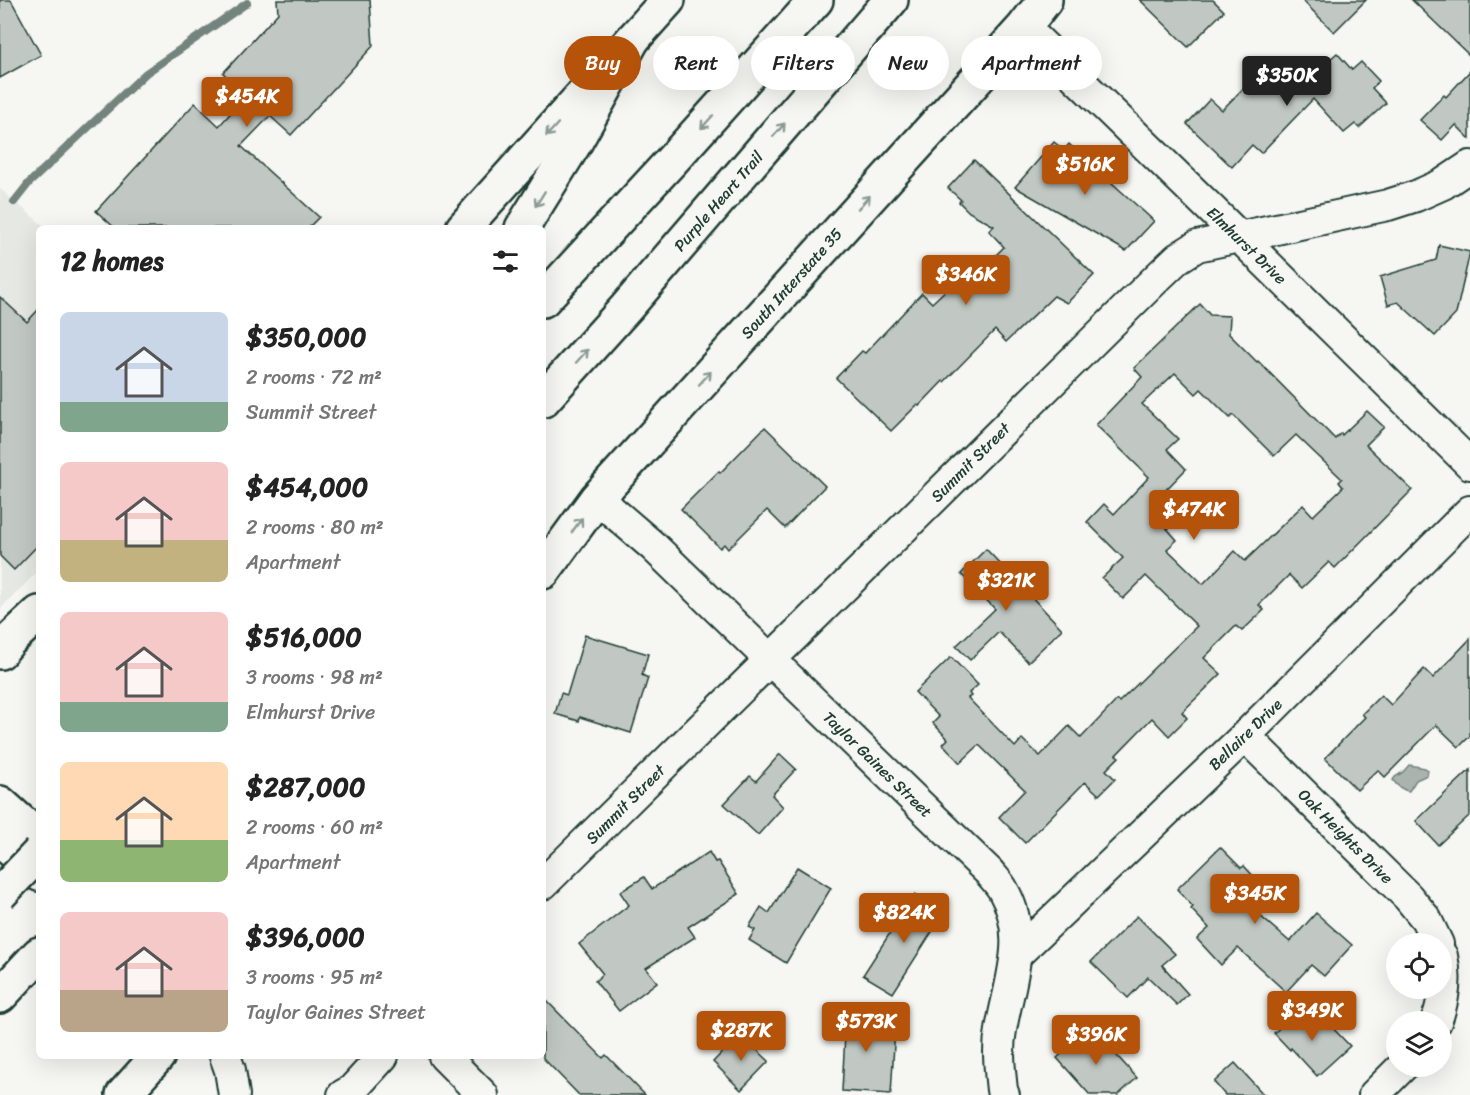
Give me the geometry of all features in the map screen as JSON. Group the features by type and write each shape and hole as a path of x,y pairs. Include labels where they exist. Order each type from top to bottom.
{"main road":[{"path":"636,36 668,0"},
{"path":"546,297 783,39 816,0"},
{"name":"Purple Heart Trail","path":"546,397 626,308 891,0"},
{"name":"South Interstate 35","path":"546,568 597,498 1024,27 1045,0"},
{"path":"466,225 587,90"},
{"path":"524,225 604,90"},
{"path":"0,652 36,616"},
{"path":"0,803 36,835"},
{"path":"0,840 36,871"},
{"path":"0,894 36,856"},
{"path":"0,996 31,963"},
{"path":"123,1095 155,1059"}],"street":[{"name":"Elmhurst Drive","path":"1024,27 1470,464"},
{"name":"Summit Street","path":"546,881 1178,258 1197,246 1388,205 1443,184 1470,166"},
{"name":"Taylor Gaines Street","path":"597,498 654,547 989,872 1003,889 1016,926 1017,954 1000,1032 999,1058 1004,1095"},
{"name":"Bellaire Drive","path":"1017,954 1245,736 1470,511"},
{"name":"Oak Heights Drive","path":"1245,736 1408,897 1426,919 1433,933"},
{"path":"226,1059 234,1095"},
{"path":"343,1095 352,1090 380,1059"},
{"path":"447,1059 483,1095"},
{"path":"1374,1095 1392,1077"}],"shaded area":[{"path":"0,189 42,225 36,225 36,573 0,609"},
{"path":"1409,765 1428,770 1427,775 1416,780 1409,791 1404,790 1393,780"}],"building":[{"path":"0,0 11,0 41,55 0,78"},
{"path":"277,0 370,0 373,46 291,135 270,116 241,146 319,217 311,225 112,225 96,211 195,103 219,126 247,95 223,73 278,13"},
{"path":"1140,0 1213,0 1224,11 1188,47"},
{"path":"1302,0 1366,0 1334,32"},
{"path":"1412,0 1470,0 1470,56"},
{"path":"1337,53 1352,70 1361,62 1379,81 1372,88 1386,103 1359,128 1355,124 1344,133 1313,99 1261,153 1252,145 1232,167 1187,124 1210,99 1222,110 1267,64 1277,76 1287,67 1303,83"},
{"path":"1470,71 1470,139 1456,125 1442,140 1420,120"},
{"path":"1054,142 1064,150 1069,144 1154,221 1126,251 1015,187"},
{"path":"974,160 1094,275 1067,303 1054,296 1006,342 995,330 891,431 836,378 862,351 865,353 922,293 932,303 966,271 973,278 1004,247 989,231 994,226 969,212 959,202 961,200 948,188"},
{"path":"1439,245 1470,252 1456,314 1435,336 1398,302 1388,305 1380,277 1436,260"},
{"path":"0,297 27,322 36,312 36,547 14,570 0,556"},
{"path":"1200,304 1210,315 1230,316 1229,334 1335,439 1367,411 1384,427 1366,445 1412,490 1335,568 1329,562 1302,588 1289,575 1259,605 1264,610 1242,631 1236,626 1204,658 1221,674 1182,712 1187,718 1169,736 1152,718 1116,755 1119,757 1106,770 1115,779 1099,795 1085,782 1025,843 999,817 1025,790 979,745 960,763 943,744 948,739 933,723 939,717 915,692 951,657 978,685 969,693 971,696 968,698 1015,747 1022,739 1040,756 1069,726 1081,738 1117,700 1119,702 1197,626 1146,576 1123,599 1102,578 1123,558 1087,522 1104,504 1114,514 1149,477 1096,425 1142,377 1134,368","holes":["1175,373 1196,394 1201,389 1230,418 1233,415 1274,456 1296,435 1342,479 1339,482 1343,487 1313,516 1303,505 1245,561 1235,551 1203,584 1167,549 1177,540 1163,524 1172,515 1156,500 1186,469 1167,449 1178,439 1142,404"]},
{"path":"765,427 825,486 785,528 767,510 728,549 724,544 720,548 681,509"},
{"path":"986,549 1062,629 1028,662 999,632 970,660 956,646 995,609 961,574"},
{"path":"585,635 648,654 642,675 648,678 631,733 580,717 579,721 555,714 561,693 567,695"},
{"path":"1470,639 1470,736 1459,747 1436,725 1385,777 1378,770 1357,790 1325,758 1365,717 1362,714 1381,695 1391,705 1424,669 1433,678"},
{"path":"780,754 796,769 772,795 783,807 758,835 724,804 750,776 756,781"},
{"path":"1470,770 1470,815 1438,845 1416,821"},
{"path":"1220,847 1257,880 1243,893 1254,905 1251,908 1290,942 1316,913 1352,945 1324,976 1311,965 1286,992 1238,948 1221,965 1197,939 1209,928 1191,909 1193,907 1177,889"},
{"path":"709,852 715,862 718,861 739,894 688,927 695,937 646,968 657,982 619,1011 595,981 603,974 579,944 629,905 620,892 644,877 652,889"},
{"path":"797,867 831,888 786,963 749,940 755,930 749,927 761,907 769,913"},
{"path":"915,894 944,913 893,993 863,975"},
{"path":"1137,916 1175,954 1162,965 1188,994 1177,1005 1148,977 1128,998 1091,962"},
{"path":"546,1000 603,1058 606,1055 645,1095 579,1095 544,1059 546,1059"},
{"path":"836,1010 881,1012 871,1027 895,1028 891,1094 842,1091 845,1034 835,1033"},
{"path":"1297,1012 1313,1029 1324,1019 1350,1046 1317,1076 1274,1033"},
{"path":"1091,1027 1137,1078 1118,1095 1090,1095 1057,1058"},
{"path":"740,1034 769,1061 741,1090 713,1062"},
{"path":"1235,1063 1264,1095 1225,1095 1214,1082"}],"waterway":[{"path":"14,202 29,183 146,73 247,3"}]}
